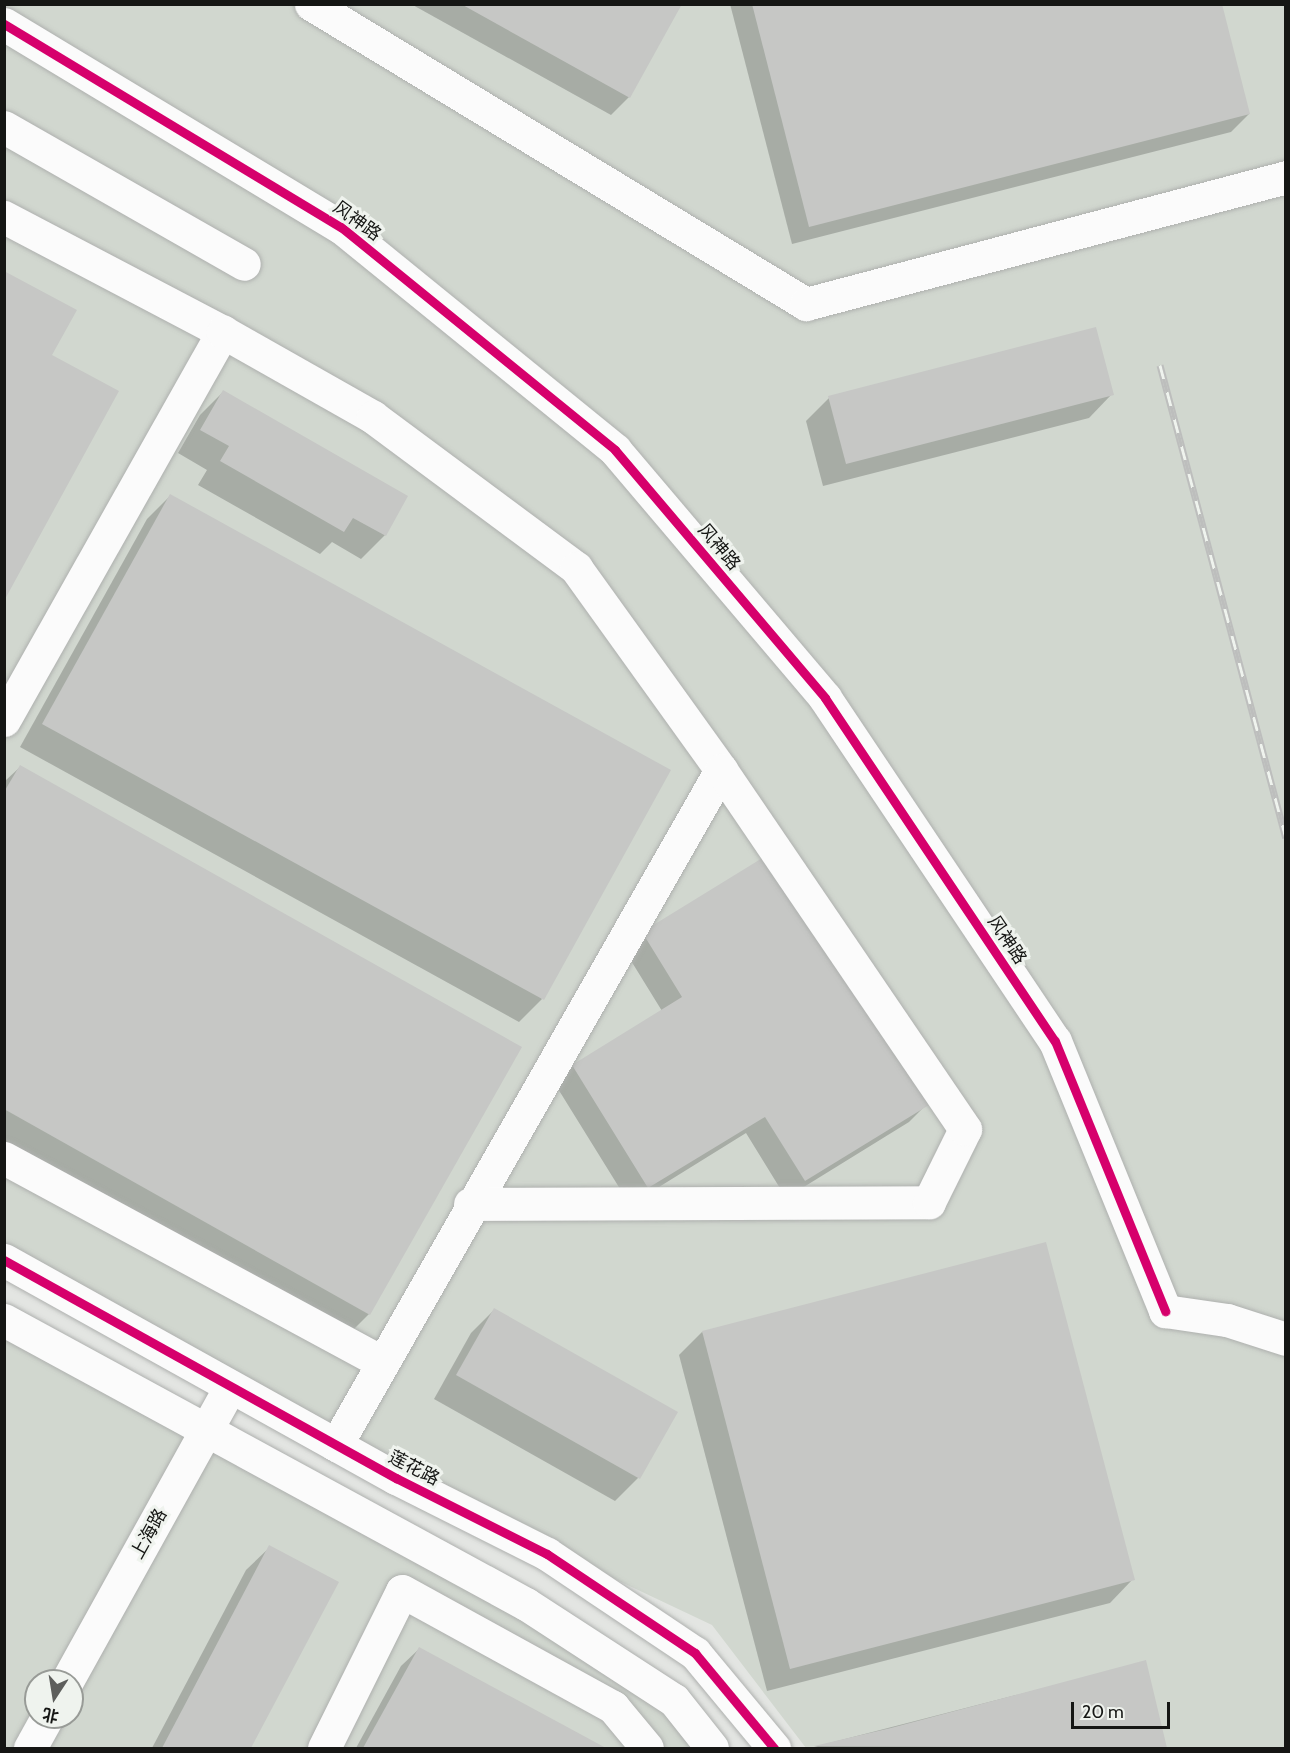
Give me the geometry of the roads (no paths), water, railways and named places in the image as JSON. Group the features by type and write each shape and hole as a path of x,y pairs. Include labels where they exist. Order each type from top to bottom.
{"street":[{"path":"311,4 806,304 1286,177"},
{"name":"风神路","path":"4,24 341,227 615,450 825,698 1055,1041 1165,1311 1227,1320 1286,1339"},
{"path":"4,127 244,264"},
{"path":"4,217 223,332 373,417 576,568 721,770 964,1130 929,1202 470,1204"},
{"path":"4,720 223,332"},
{"path":"336,1445 380,1361 721,770"},
{"path":"4,1158 380,1361"},
{"name":"莲花路","path":"4,1260 336,1445 547,1554 695,1653 774,1749"},
{"path":"4,1320 205,1433 526,1604 674,1701 712,1749"},
{"name":"上海路","path":"74,1669 230,1386"},
{"path":"324,1749 402,1591 613,1707 647,1749"},
{"path":"30,1749 41,1729"}],"railway":[{"path":"1160,365 1286,838"}]}
